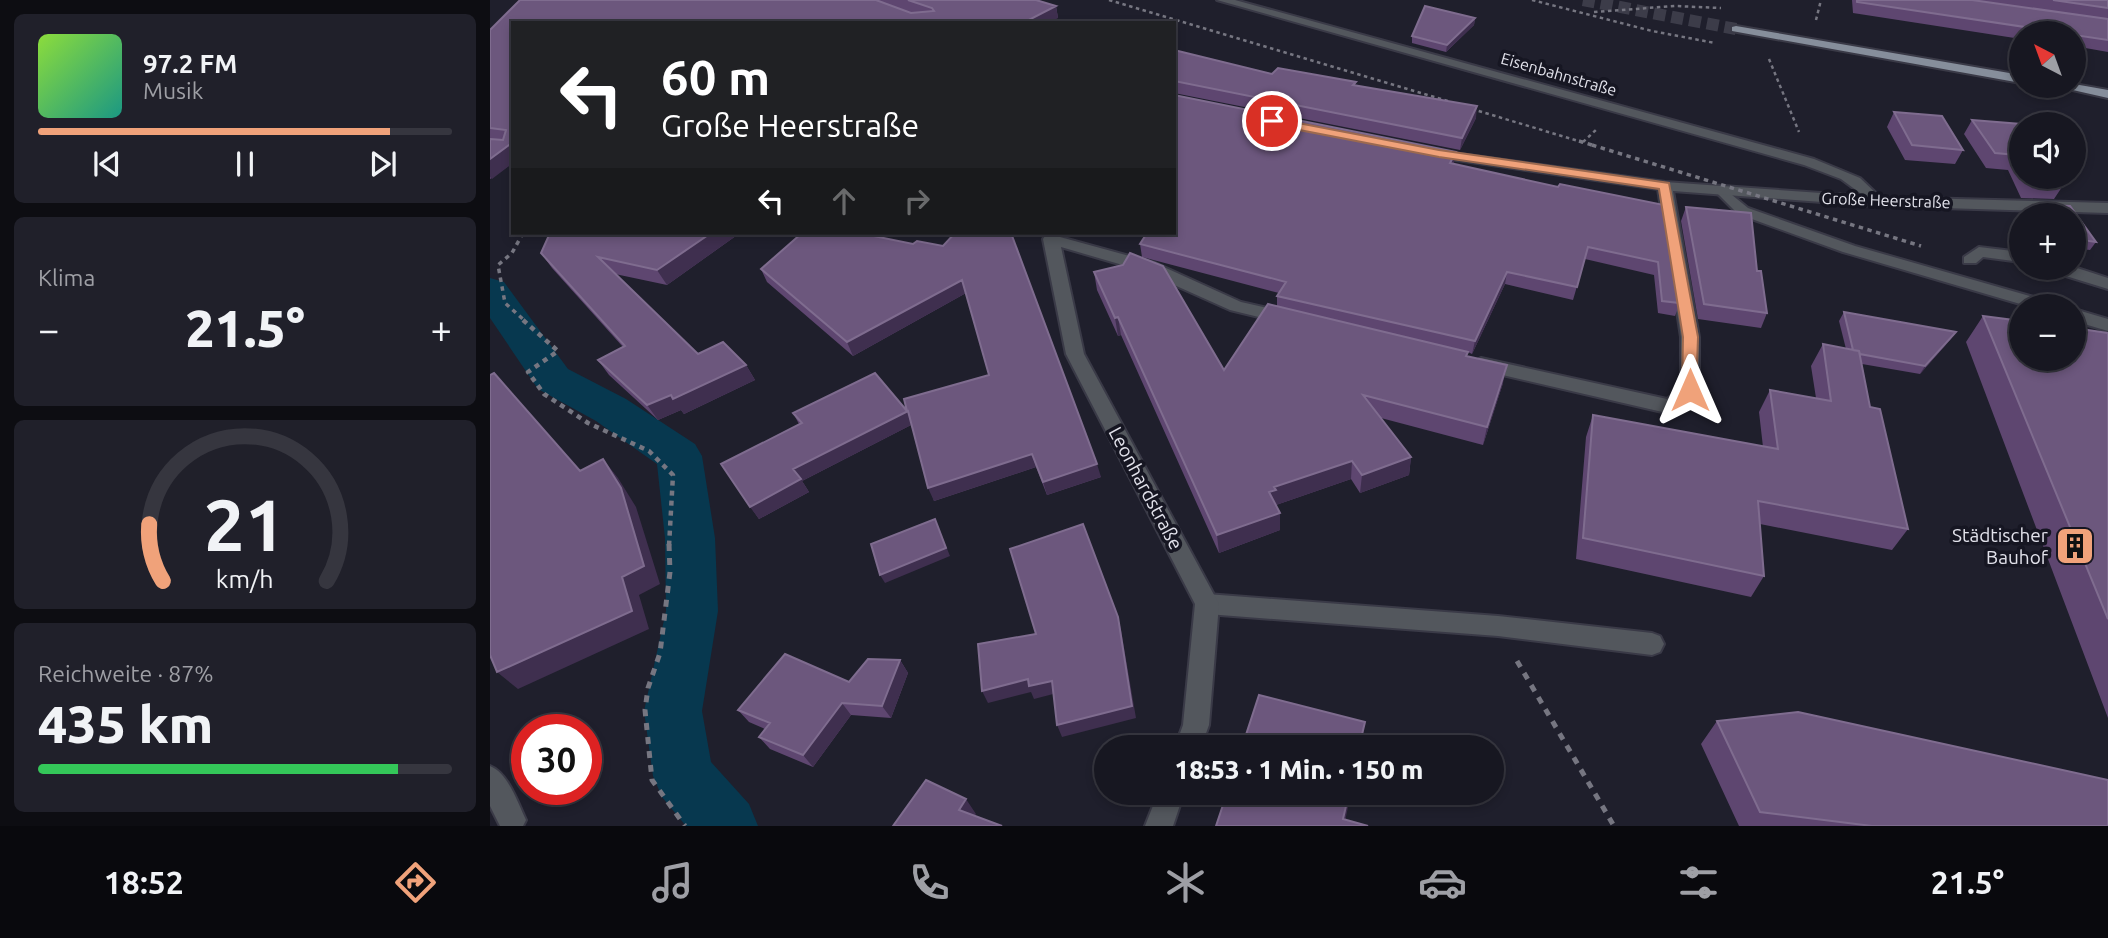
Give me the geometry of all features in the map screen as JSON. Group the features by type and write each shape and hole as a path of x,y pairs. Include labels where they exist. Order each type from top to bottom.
{"main road":[{"path":"1736,29 2009,77"},
{"path":"2086,90 2108,94"}],"street":[{"name":"Eisenbahnstraße","path":"1223,0 1809,162 1851,179 1871,193 1876,201"},
{"name":"Große Heerstraße","path":"1417,149 1665,186 1876,201 2108,208"},
{"path":"1464,360 1671,407 1690,390 1690,337 1665,186"},
{"path":"1721,190 1743,211 1778,224 1849,249 2009,296"},
{"path":"1053,236 1149,267 1236,306 1303,322"},
{"name":"Leonhardstraße","path":"1053,236 1075,354 1207,604"},
{"path":"1970,260 1979,253 2009,256"},
{"path":"2086,277 2108,284"},
{"path":"2086,319 2108,325"},
{"path":"1192,735 1196,725 1207,604 1497,626 1652,644"},
{"path":"490,779 512,820"},
{"path":"1159,826 1167,805"}],"path":[{"path":"1110,0 1450,102"},
{"path":"1532,0 1652,31 1717,43"},
{"path":"1819,7 1821,0"},
{"path":"1590,13 1619,10"},
{"path":"1769,59 1801,137"},
{"path":"1464,106 1921,246"},
{"path":"522,235 512,253 498,265 505,303 558,351 528,372 544,394 574,411 588,423 649,451 673,475 668,525 670,572 660,653 648,688 645,710 652,780 685,826"},
{"path":"1497,626 1614,826"}],"building":[{"path":"520,0 876,0 911,13 934,11 908,0 1036,0 1056,6 1027,21 511,21 511,143 490,159 490,139 503,140 506,130 490,128 490,30"},
{"path":"1972,0 2108,19 2108,40 2086,37 2086,21 2009,21 2009,25 1857,2"},
{"path":"2053,0 2108,0 2108,8"},
{"path":"1425,6 1475,18 1447,45 1412,36"},
{"path":"1176,50 1272,74 1278,68 1356,82 1353,85 1477,106 1462,138 1176,81"},
{"path":"1176,95 1456,152 1450,163 1558,187 1560,184 1664,205 1680,303 1662,301 1658,262 1588,247 1577,287 1507,272 1475,341 1277,296 1286,282 1140,244 1146,235 1176,235"},
{"path":"1894,112 1942,116 1963,150 1912,145"},
{"path":"1972,120 2009,123 2009,154 1995,153"},
{"path":"1686,207 1751,213 1757,271 1761,271 1767,313 1704,304"},
{"path":"2086,228 2096,242 2086,241"},
{"path":"549,235 708,235 657,270 598,257 698,354 723,342 746,365 673,399 671,395 647,405 598,360 625,346 541,253"},
{"path":"800,235 869,235 913,244 917,241 943,246 953,235 1012,235 1097,464 1043,482 1032,454 928,488 908,411 793,469 801,479 750,507 721,464 802,423 793,413 875,373 907,411 904,399 989,375 962,280 847,342 761,269"},
{"path":"1130,253 1163,266 1224,370 1268,304 1468,352 1466,356 1507,365 1487,427 1363,395 1411,457 1362,475 1352,461 1274,487 1276,490 1269,492 1280,513 1217,535 1118,317 1115,318 1094,272 1123,265"},
{"path":"1844,312 1956,332 1925,366 1860,354 1859,351 1853,350"},
{"path":"1983,316 2009,319 2009,371 2086,371 2086,330 2108,333 2108,619"},
{"path":"1823,344 1859,351 1870,407 1880,409 1908,529 1758,501 1764,576 1583,538 1593,415 1778,449 1770,390 1831,401"},
{"path":"494,373 580,471 603,459 621,488 644,566 622,577 632,611 497,672 490,655 490,375"},
{"path":"935,519 946,548 880,575 871,544"},
{"path":"1083,524 1118,617 1132,706 1057,725 1052,681 1029,686 1028,679 982,691 978,644 1036,634 1010,549"},
{"path":"785,654 849,682 868,659 900,660 882,706 842,703 803,755 759,737 770,723 738,710"},
{"path":"1259,695 1365,722 1362,735 1246,735"},
{"path":"1798,712 2108,780 2108,826 1872,826 1760,812 1717,721"},
{"path":"926,780 966,799 959,810 1002,826 893,826"},
{"path":"1223,805 1346,805 1343,819 1368,826 1216,826"}],"waterway":[{"path":"490,290 553,379 611,410 679,456 690,538 692,611 673,711 683,776 727,826"}],"tunnel":[{"path":"1583,0 1736,29"}],"place":[{"name":"Städtischer Bauhof","path":"2075,546"}],"route":[{"path":"1272,121 1384,144 1557,172 1665,186 1690,337 1690,390"}]}
